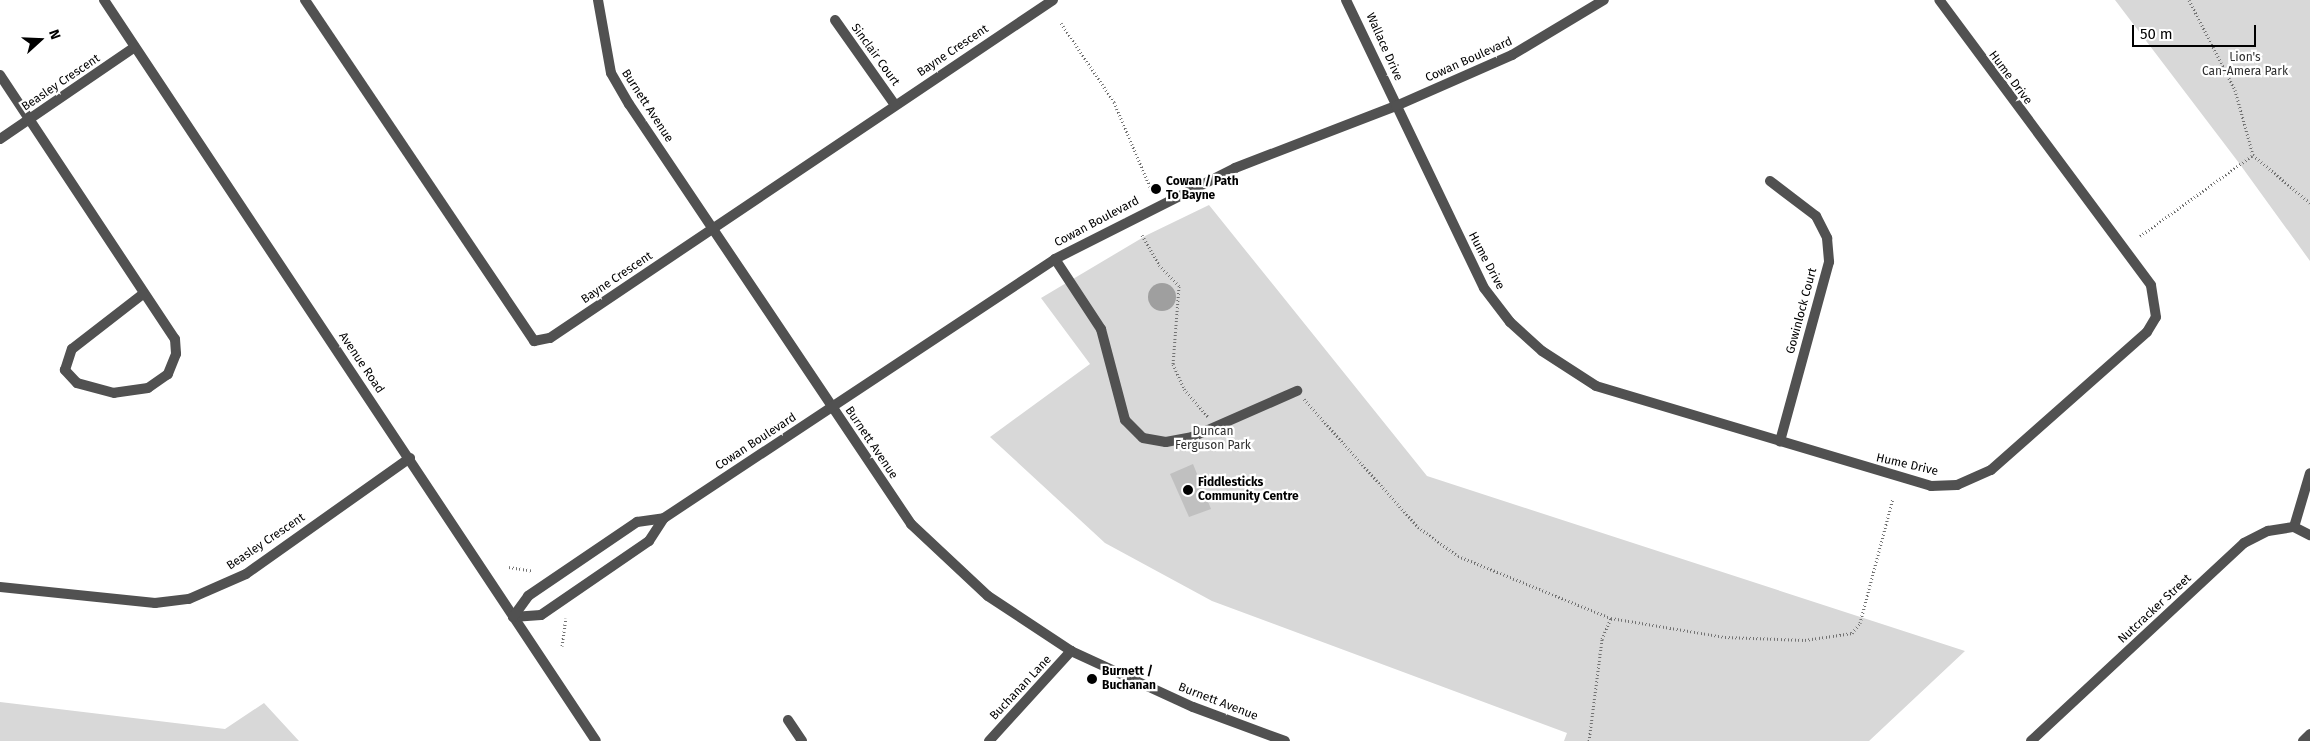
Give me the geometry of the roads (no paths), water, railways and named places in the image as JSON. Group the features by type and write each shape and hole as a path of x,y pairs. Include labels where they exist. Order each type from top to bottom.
{"street":[{"name":"Avenue Road","path":"104,0 410,458 596,741"},
{"name":"Bayne Crescent","path":"305,0 534,341 550,338 712,227 1053,0"},
{"name":"Burnett Avenue","path":"598,0 611,73 831,408 911,524 988,596 1071,651 1193,707 1285,741"},
{"name":"Wallace Drive","path":"1346,0 1396,106"},
{"name":"Cowan Boulevard","path":"513,617 541,615 649,541 664,518 1055,259 1235,168 1396,106 1512,55 1604,0"},
{"name":"Hume Drive","path":"1396,106 1484,288 1510,322 1542,351 1596,386 1931,486 1976,479 2147,332 2156,317 2151,285 1939,0"},
{"name":"Sinclair Court","path":"835,20 895,105"},
{"name":"Beasley Crescent","path":"0,139 135,47"},
{"path":"0,76 175,339 176,354 168,374 148,388 114,393 77,383 65,370 72,349 144,294"},
{"name":"Gowinlock Court","path":"1770,181 1816,216 1827,238 1828,262 1780,442"},
{"path":"1055,259 1101,329 1126,420 1143,438 1166,442 1217,426 1297,391"},
{"name":"Beasley Crescent","path":"0,587 155,603 189,598 246,574 410,458"},
{"path":"2310,473 2294,527 2310,535"},
{"name":"Cowan Boulevard","path":"513,617 528,596 637,522 664,518"},
{"name":"Nutcracker Street","path":"2031,741 2244,543 2268,531 2294,527"},
{"name":"Buchanan Lane","path":"989,741 1071,651"},
{"path":"788,720 802,741"},
{"path":"2302,741 2310,734"}],"place":[{"name":"Cowan / Path To Bayne","path":"1156,189"},
{"name":"Fiddlesticks Community Centre","path":"1188,490"},
{"name":"Burnett / Buchanan","path":"1092,679"}],"park label":[{"name":"Lion's Can-Amera Park","path":"2245,65"},
{"name":"Duncan Ferguson Park","path":"1213,439"}]}
